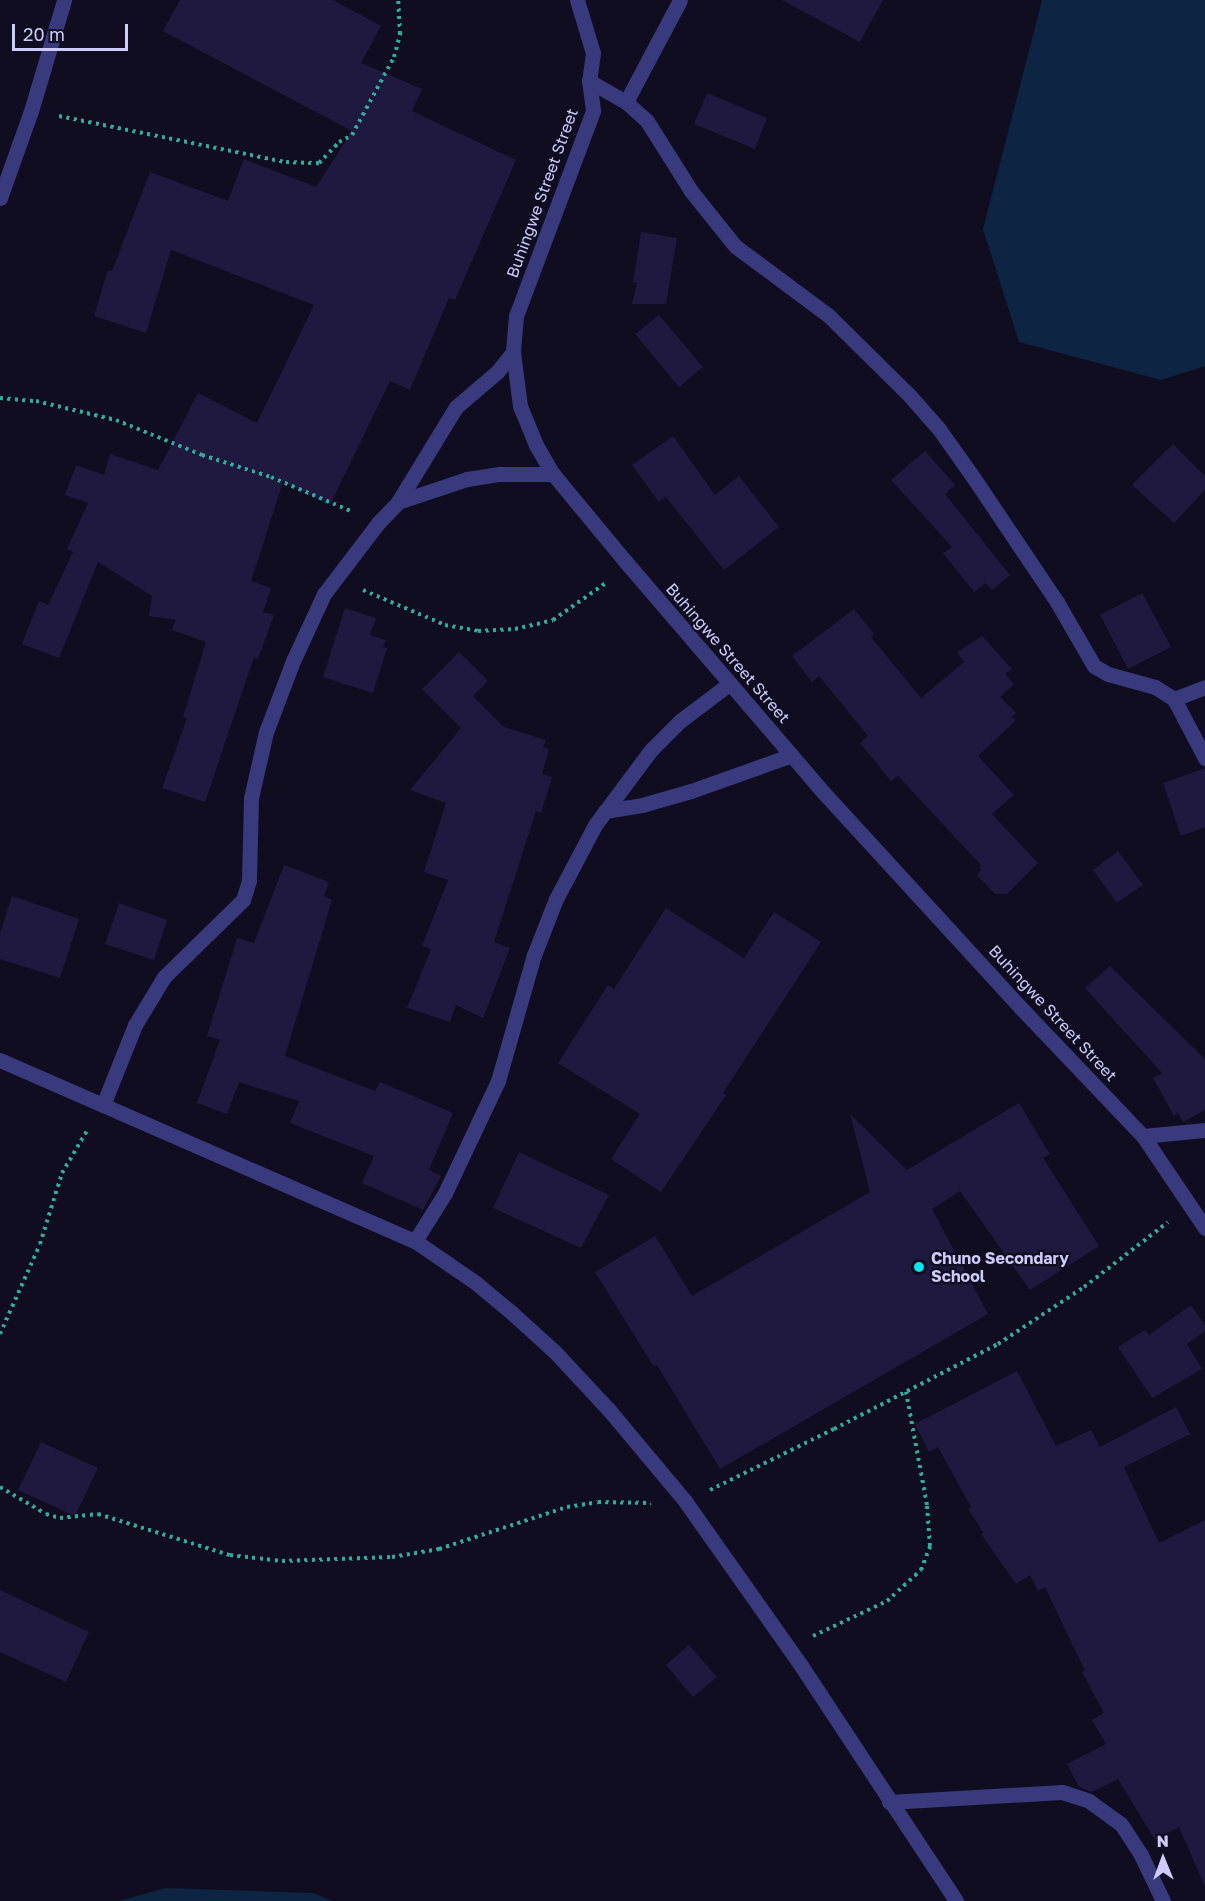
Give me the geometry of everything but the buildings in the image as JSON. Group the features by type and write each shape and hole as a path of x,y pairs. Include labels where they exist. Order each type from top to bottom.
{"street":[{"path":"0,198 31,111 64,0"},
{"name":"Buhingwe Street Street","path":"577,0 592,53 589,81 593,111 516,316 513,352 520,406 536,446 553,474 729,684 1020,1007 1143,1136 1205,1228"},
{"path":"626,102 680,0"},
{"path":"589,81 626,102 647,121 668,149 691,191 735,246 828,315 910,396 939,429 1057,602 1094,666 1108,674 1155,687 1174,699 1205,758"},
{"path":"103,1105 135,1025 164,977 243,900 249,880 251,798 266,732 293,661 324,594 378,523 398,502 456,407 496,372 513,352"},
{"path":"398,502 468,479 500,474 553,474"},
{"path":"414,1241 445,1193 498,1082 534,955 556,900 604,811 651,750 680,721 729,684"},
{"path":"1174,699 1205,687"},
{"path":"604,811 691,791 792,754"},
{"path":"0,1060 414,1241 476,1283 555,1352 617,1419 685,1501 788,1647 956,1901"},
{"path":"1143,1136 1205,1130"},
{"path":"890,1802 1062,1792 1089,1801 1121,1824 1141,1855 1163,1901"}],"path":[{"path":"31,111 286,162 319,163 339,142 352,135 394,57 400,34 398,0"},
{"path":"0,398 36,401 116,420 202,455 271,477 378,523"},
{"path":"335,580 446,626 478,631 515,629 553,620 604,585 625,561"},
{"path":"0,1334 40,1244 62,1173 103,1105"},
{"path":"0,1487 46,1514 60,1518 98,1514 230,1555 282,1561 392,1557 440,1549 567,1507 598,1502 639,1504 685,1501 998,1344 1074,1294 1189,1205"},
{"path":"788,1647 887,1601 921,1570 930,1546 927,1505 906,1392"}],"water":[{"path":"1042,0 1205,0 1205,366 1161,380 1019,342 983,229"},
{"path":"165,1888 314,1893 332,1901 119,1901"}],"place":[{"name":"Chuno Secondary School","path":"919,1267"}]}
